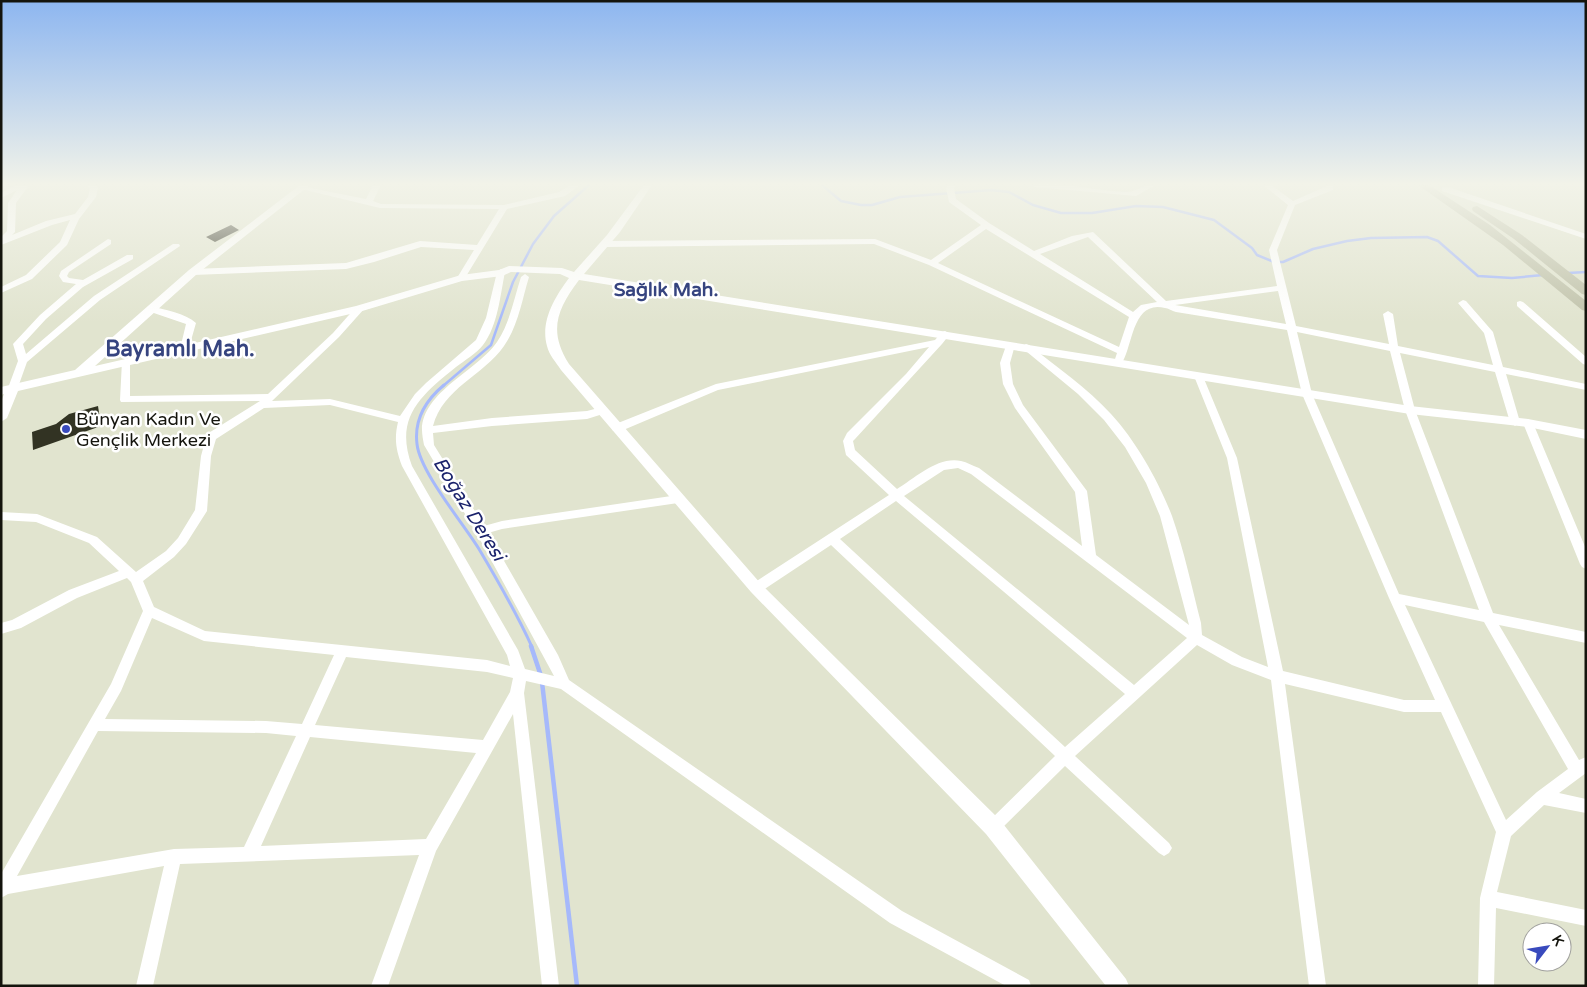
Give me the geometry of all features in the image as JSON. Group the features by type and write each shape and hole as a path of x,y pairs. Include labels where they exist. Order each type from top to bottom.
{"main road":[{"path":"1490,231 1542,270 1586,307"},
{"path":"1509,231 1586,291"}],"street":[{"path":"1,242 11,231"},
{"path":"1,242 28,231"},
{"path":"1,290 29,277 64,242 69,231"},
{"path":"77,374 193,272 245,231"},
{"path":"461,278 490,231"},
{"path":"614,231 605,244 573,276 556,308 552,326 552,344 565,366 616,428 756,588 993,827 1120,986"},
{"path":"932,263 977,231"},
{"path":"996,231 1134,316"},
{"path":"1281,231 1273,250 1307,394 1395,598 1504,832"},
{"path":"1571,231 1586,236"},
{"path":"1033,254 1090,234 1164,304 1176,309 1292,328 1586,387"},
{"path":"605,244 875,241 932,263 1121,357"},
{"path":"85,283 66,280 63,276 65,271 93,254 108,242"},
{"path":"193,272 346,266 420,244 480,248"},
{"path":"1,418 7,390 23,361 97,298 176,246"},
{"path":"23,361 18,344 43,316 85,283 130,257"},
{"path":"7,390 359,308 461,278 505,272 559,278 573,276 942,338 1121,357 1199,376 1410,410 1528,423 1586,435"},
{"path":"505,272 488,326 480,341 473,350 424,390 411,404 403,420 400,436 403,459 526,675"},
{"path":"524,274 502,342 488,358 438,402 431,413 427,430 429,445 554,659 558,682"},
{"path":"1121,357 1134,316 1144,307 1282,288"},
{"path":"1463,303 1488,332 1515,422"},
{"path":"1520,304 1586,362"},
{"path":"1,629 16,624 74,594 133,576 170,554 182,541 200,511 206,456 211,437 272,397 336,335 359,308"},
{"path":"151,309 191,323 185,349"},
{"path":"1388,314 1394,348 1410,410 1489,619 1581,767 1542,797 1504,832 1488,898 1486,986"},
{"path":"616,428 716,387 942,338"},
{"path":"942,338 848,441 850,452 897,496 1135,694"},
{"path":"1010,345 1005,363 1008,384 1019,406 1081,491 1090,559"},
{"path":"1026,348 1082,392 1108,417 1129,445 1166,516 1195,623 1196,638"},
{"path":"125,363 125,400 272,397"},
{"path":"1199,376 1232,458 1277,676 1318,986"},
{"path":"262,405 330,402 403,420"},
{"path":"427,430 492,422 587,415 602,411"},
{"path":"1528,423 1583,550 1586,564"},
{"path":"756,588 941,466 949,464 968,467 1196,638 1237,661 1277,676 1404,706 1445,706"},
{"path":"481,532 502,526 678,499"},
{"path":"1,516 37,518 93,540 133,576 149,611 204,636 487,666 558,682 896,917 1023,986"},
{"path":"832,538 1164,848"},
{"path":"1395,598 1586,638"},
{"path":"2,888 116,687 149,611"},
{"path":"993,827 1065,756 1196,638"},
{"path":"249,854 342,650"},
{"path":"379,986 430,847 526,675"},
{"path":"517,693 551,986"},
{"path":"94,725 266,727 486,747"},
{"path":"1542,797 1586,806"},
{"path":"2,888 174,857 430,847"},
{"path":"144,986 174,857"},
{"path":"1488,898 1586,918"}],"building":[{"path":"218,231 237,231 215,242 206,237"},
{"name":"Bünyan Kadın Ve Gençlik Merkezi","path":"98,406 101,426 33,450 32,432 56,424 69,414"}],"waterway":[{"name":"Boğaz Deresi","path":"443,386 491,345 513,282 533,244 543,231"},
{"path":"1229,231 1252,248 1257,255 1274,262 1283,262 1313,249 1347,241 1371,238 1427,237 1438,241 1478,276 1512,278 1543,275"},
{"path":"1568,273 1586,272"},
{"name":"Boğaz Deresi","path":"443,386 432,397 419,419 417,444 420,455 434,483 486,561 514,610 532,647"},
{"path":"531,646 541,676"},
{"name":"Boğaz Deresi","path":"542,682 577,986"}],"place":[{"name":"Bünyan Kadın Ve Gençlik Merkezi","path":"66,429"}],"district":[{"name":"Sağlık Mah.","path":"666,290"},
{"name":"Bayramlı Mah.","path":"180,349"}]}
